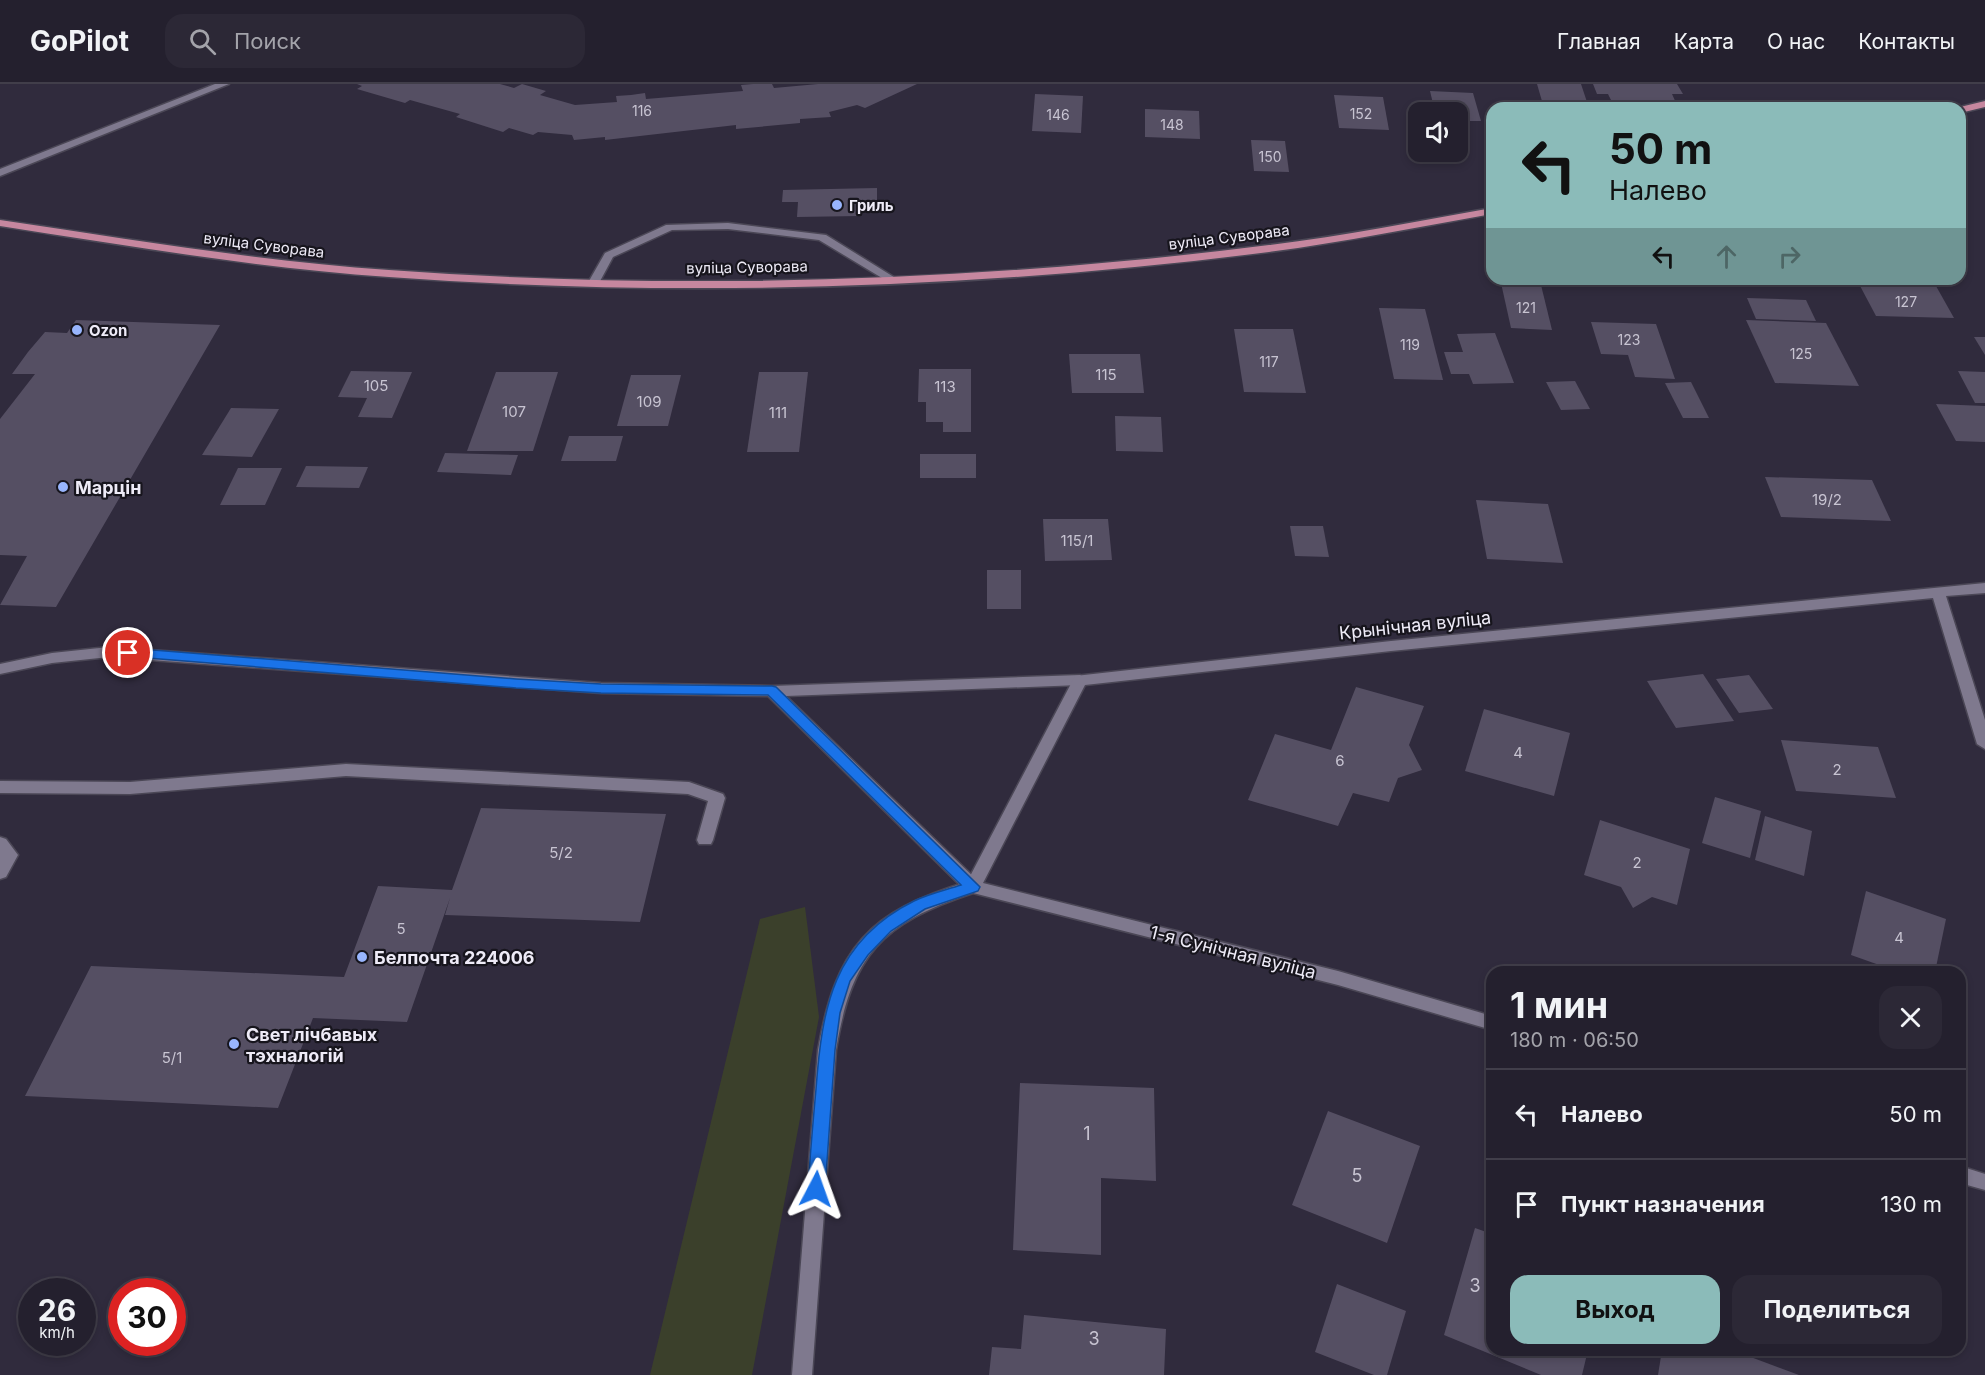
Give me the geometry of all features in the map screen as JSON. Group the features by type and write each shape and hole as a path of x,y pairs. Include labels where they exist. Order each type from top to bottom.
{"main road":[{"path":"1966,109 1985,104"},
{"name":"вуліца Суворава","path":"0,224 267,262 441,277 719,284 1000,276 1243,252 1486,212"}],"street":[{"path":"0,172 224,84"},
{"path":"595,281 609,255 670,227 728,226 822,237 891,279"},
{"name":"Крынічная вуліца","path":"0,669 52,658 109,652 590,688 772,691 1080,680 1391,646 1939,595 1985,588"},
{"path":"1939,595 1985,744"},
{"path":"802,1375 827,1050 832,1013 843,980 862,950 885,927 919,905 973,887 1080,680"},
{"path":"772,691 973,887"},
{"path":"0,787 130,788 346,770 689,788 717,798 705,840"},
{"path":"0,843 10,855 0,873"},
{"name":"1-я Сунічная вуліца","path":"973,887 1338,978 1486,1021"},
{"path":"1966,1176 1985,1182"}],"green space":[{"path":"805,907 819,1017 752,1375 650,1375 760,919"}],"building":[{"path":"357,84 500,84 514,88 522,84 546,91 540,95 575,105 617,102 616,96 645,93 646,99 743,91 741,85 753,84 772,84 774,88 818,84 917,84 865,108 857,105 829,112 831,117 800,119 800,123 736,129 736,125 605,140 605,137 574,140 572,135 538,132 533,135 509,128 503,132 456,117 460,114 410,100 405,103 357,89 362,86"},
{"path":"1537,84 1581,84 1587,102 1542,102"},
{"path":"1593,84 1677,84 1683,94 1672,94 1676,102 1612,102 1608,94 1597,94"},
{"path":"1430,91 1473,93 1481,121 1468,121 1468,102 1433,102"},
{"path":"1035,94 1083,96 1081,133 1032,131"},
{"path":"1334,95 1383,97 1389,130 1339,128"},
{"path":"1145,109 1199,111 1200,139 1145,137"},
{"path":"1251,140 1285,141 1289,172 1254,171"},
{"name":"Гриль","path":"877,188 877,209 860,209 859,216 797,217 798,202 782,202 783,190"},
{"path":"1501,285 1541,285 1552,330 1511,328"},
{"path":"1860,285 1936,286 1954,318 1876,316"},
{"path":"1747,298 1806,300 1816,321 1756,319"},
{"path":"1379,308 1425,309 1443,380 1394,379"},
{"name":"Марцін","path":"76,320 220,325 56,607 0,605 27,556 0,555 0,419 35,374 12,374 45,332 67,333"},
{"path":"1746,320 1826,323 1859,386 1775,383"},
{"path":"1591,322 1656,324 1675,379 1635,377 1628,355 1601,354"},
{"path":"1234,329 1293,329 1306,393 1244,392"},
{"path":"1495,333 1514,383 1473,384 1469,374 1451,374 1444,352 1463,352 1457,334"},
{"path":"1974,337 1985,337 1985,355"},
{"path":"1069,354 1140,354 1144,393 1072,393"},
{"path":"919,369 971,369 971,432 943,432 943,422 926,422 926,402 918,402"},
{"path":"351,371 412,372 392,418 358,417 367,398 338,397"},
{"path":"1958,371 1985,372 1985,403 1975,403"},
{"path":"496,372 558,372 533,451 467,451"},
{"path":"759,372 808,372 799,452 747,452"},
{"path":"631,375 681,375 668,426 617,426"},
{"path":"1575,381 1590,409 1561,410 1546,382"},
{"path":"1691,382 1709,418 1683,418 1665,383"},
{"path":"1936,404 1985,406 1985,442 1956,441"},
{"path":"231,408 279,409 252,457 202,455"},
{"path":"1115,416 1161,417 1163,452 1116,451"},
{"path":"569,436 623,436 616,461 561,461"},
{"path":"445,453 518,455 511,475 437,472"},
{"path":"920,454 976,454 976,478 920,478"},
{"path":"306,466 368,467 359,488 296,487"},
{"path":"238,468 282,468 265,505 220,505"},
{"path":"1765,477 1872,480 1891,521 1781,517"},
{"path":"1476,500 1548,504 1563,563 1487,559"},
{"path":"1043,519 1108,519 1112,560 1045,561"},
{"path":"1290,526 1323,526 1329,557 1295,556"},
{"path":"987,570 1021,570 1021,609 987,609"},
{"path":"1703,674 1734,721 1676,728 1647,681"},
{"path":"1749,675 1773,709 1739,713 1716,679"},
{"path":"1356,687 1424,706 1409,745 1422,770 1398,778 1389,802 1353,793 1338,826 1248,800 1275,734 1331,750"},
{"path":"1484,709 1570,733 1554,796 1465,771"},
{"path":"1781,740 1878,747 1896,798 1796,791"},
{"path":"1715,797 1761,811 1750,858 1702,843"},
{"path":"481,808 666,814 640,922 445,915 450,898 407,1022 313,1018 278,1108 25,1096 91,966 344,977 378,886 452,890"},
{"path":"1765,816 1812,831 1804,876 1755,860"},
{"path":"1600,820 1690,849 1677,905 1652,897 1633,908 1621,887 1584,875"},
{"path":"1866,891 1946,919 1936,966 1882,966 1851,955"},
{"path":"1020,1083 1154,1088 1156,1181 1101,1178 1101,1255 1013,1250"},
{"path":"1328,1111 1420,1146 1387,1243 1292,1205"},
{"path":"1475,1228 1486,1232 1486,1352 1444,1335"},
{"path":"1337,1284 1406,1311 1387,1375 1374,1375 1315,1352"},
{"path":"1024,1315 1166,1329 1164,1375 989,1375 992,1347 1021,1349"},
{"path":"1495,1356 1587,1356 1582,1375 1541,1375"},
{"path":"1661,1356 1748,1356 1799,1375 1658,1375"}],"place":[{"name":"Гриль","path":"837,205"},
{"name":"Ozon","path":"77,330"},
{"name":"Марцін","path":"63,487"},
{"name":"Белпочта 224006","path":"362,957"},
{"name":"Свет лічбавых тэхналогій","path":"234,1044"}],"route":[{"path":"128,653 165,654 516,684 772,691 973,887 919,905 885,927 862,950 843,980 832,1013 827,1050 816,1189"}]}
